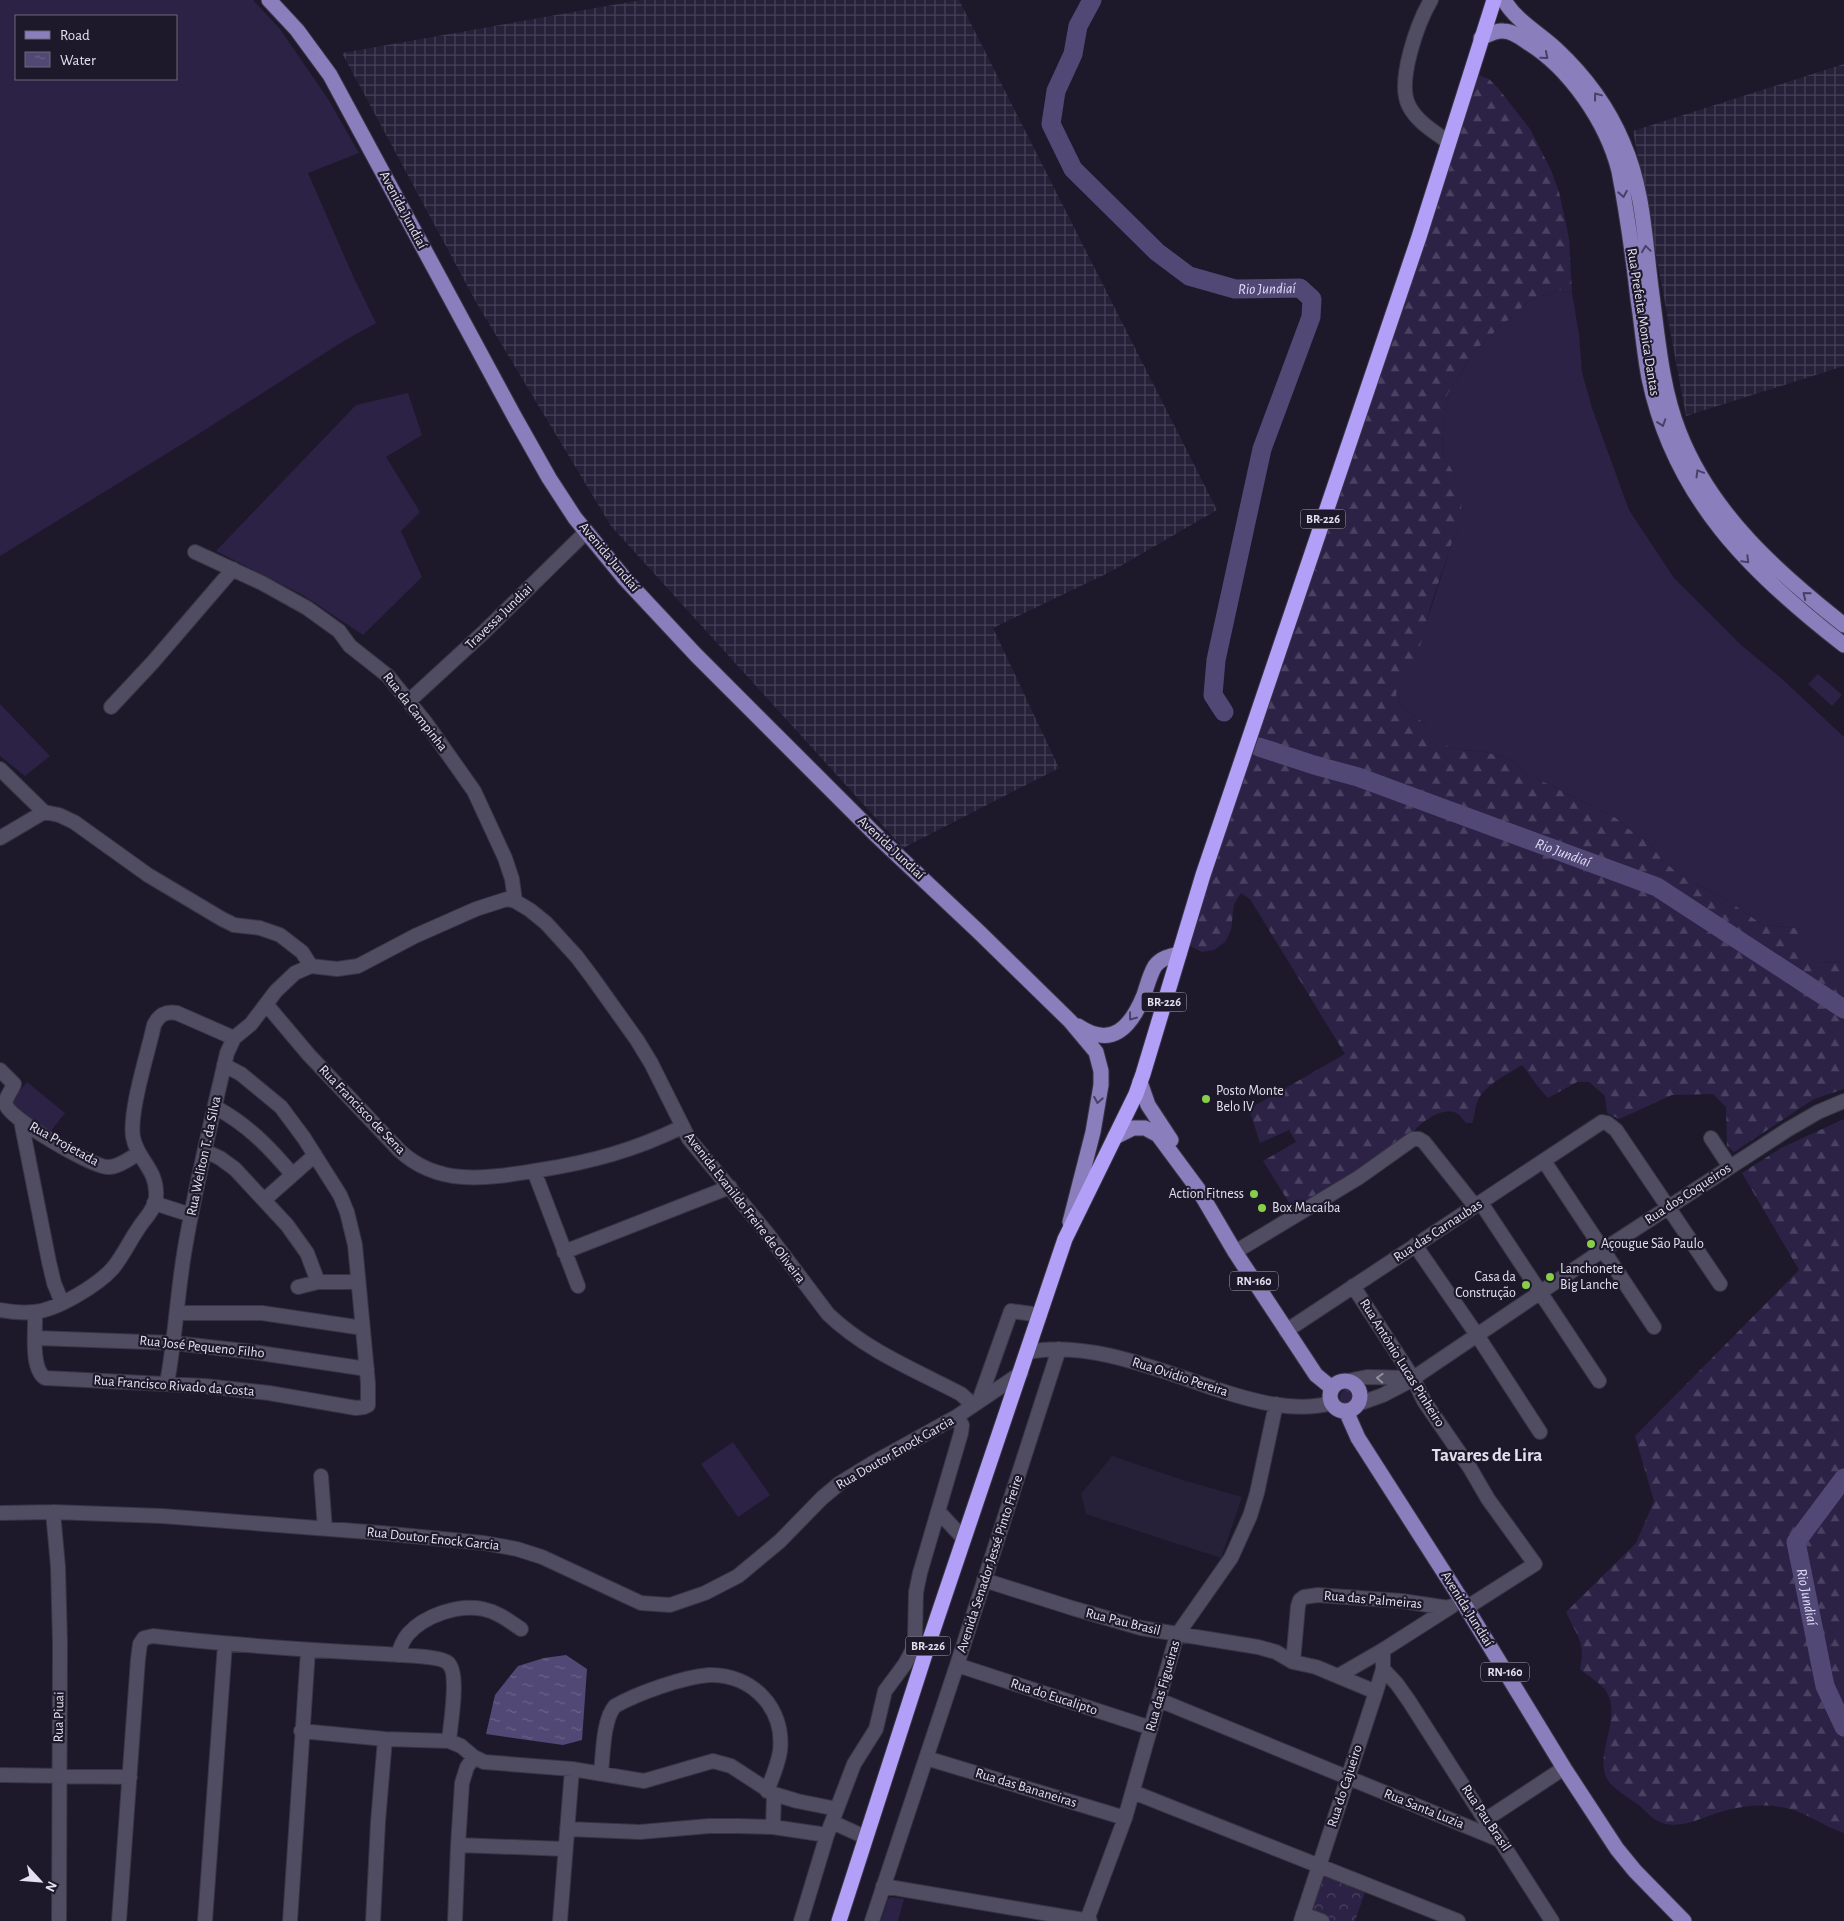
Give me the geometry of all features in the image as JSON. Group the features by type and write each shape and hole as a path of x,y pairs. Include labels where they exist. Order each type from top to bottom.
{"highway":[{"name":"BR-226","path":"839,1921 921,1646 964,1539 1065,1239 1140,1082 1262,695 1354,432 1494,0"}],"main road":[{"name":"Avenida Jundiaí","path":"269,0 297,30 330,75 548,478 586,532 625,579 696,655 876,834 974,926 1070,1022 1096,1052 1101,1070 1101,1085 1093,1132 1065,1239"},
{"name":"Rua Prefeita Monica Dantas","path":"1504,0 1533,46 1559,67 1574,85 1600,122 1615,154 1626,207 1649,377 1666,433 1687,480 1719,529 1741,555 1764,578 1844,645"},
{"name":"Rua Prefeita Monica Dantas","path":"1481,38 1492,33 1504,31 1524,32 1555,48 1572,65 1601,101 1612,119 1631,162 1641,209 1661,365 1669,401 1679,432 1697,470 1720,506 1742,534 1789,581 1844,625"},
{"name":"Avenida Jundiaí","path":"1070,1022 1097,1036 1110,1036 1120,1030 1138,1009 1154,967 1167,957 1179,954"},
{"name":"RN-160","path":"1140,1082 1148,1105 1176,1147 1184,1168 1235,1252 1316,1375 1332,1396 1338,1410 1352,1407 1360,1397 1359,1390 1355,1384 1347,1381"},
{"name":"RN-160","path":"1115,1137 1133,1128 1151,1130 1158,1135 1174,1158 1184,1168"},
{"path":"1332,1396 1338,1382 1347,1381"},
{"name":"Avenida Jundiaí","path":"1352,1407 1358,1438 1459,1605 1618,1849 1635,1871 1682,1920"}],"street":[{"path":"1431,0 1411,45 1405,80 1408,105 1419,120 1448,142"},
{"name":"Travessa Jundiai","path":"409,701 483,633 586,532"},
{"name":"Rua da Campinha","path":"195,552 284,594 339,631 350,646 388,676 409,701 474,791 505,858 512,879 516,901"},
{"path":"111,707 153,662 233,569"},
{"path":"0,769 44,812 59,815 74,822 154,879 222,920 234,925 260,928 280,935 302,952 311,966 337,969 358,966 415,936 476,909 507,899 516,901"},
{"path":"0,838 44,812"},
{"name":"Avenida Evanildo Freire de Oliveira","path":"516,901 530,910 559,936 603,991 650,1063 682,1127 696,1149 767,1233 828,1314 840,1325 878,1351 976,1403"},
{"name":"Rua Weliton T. da Silva","path":"167,1382 174,1343 180,1279 191,1215 227,1053 234,1038 251,1024 286,979 311,966"},
{"name":"Rua Francisco de Sena","path":"266,1004 315,1061 399,1150 415,1163 436,1172 463,1177 486,1178 600,1159 661,1138 682,1127"},
{"path":"0,1310 36,1312 62,1303 92,1285 113,1268 154,1203 156,1190 153,1174 139,1153 132,1135 134,1111 157,1019 165,1013 177,1013 234,1038"},
{"path":"224,1065 255,1084 281,1107 315,1155 340,1196 347,1212 355,1245 366,1369"},
{"name":"Rua Projetada","path":"0,1070 14,1084 6,1105 22,1121 49,1140 104,1166 117,1165 139,1153"},
{"name":"Rua dos Coqueiros","path":"1352,1407 1390,1392 1413,1378 1730,1167 1802,1121 1844,1101"},
{"path":"215,1107 247,1127 261,1139 292,1174"},
{"path":"22,1121 49,1262 54,1283 62,1303"},
{"name":"Rua das Carnaubas","path":"1286,1330 1602,1122 1607,1123 1616,1130 1668,1208"},
{"path":"1711,1138 1730,1167"},
{"path":"1235,1252 1358,1178 1414,1139 1419,1139 1424,1142 1478,1204 1541,1292 1599,1381"},
{"path":"204,1151 228,1164 286,1225 308,1253 318,1282"},
{"path":"264,1200 315,1155"},
{"path":"1544,1161 1654,1327"},
{"path":"534,1171 578,1286"},
{"path":"564,1252 730,1188"},
{"path":"154,1203 191,1215"},
{"path":"1668,1208 1720,1284"},
{"path":"1415,1245 1477,1335 1540,1432"},
{"path":"298,1287 318,1282 358,1282"},
{"name":"Rua Antônio Lucas Pinheiro","path":"1353,1286 1413,1378 1424,1401 1470,1468 1488,1499 1535,1564 1459,1605"},
{"path":"976,1403 1011,1311 1040,1315"},
{"name":"Rua Francisco Rivado da Costa","path":"36,1312 35,1356 38,1371 45,1378 167,1382 260,1392 356,1408 365,1407 368,1403 366,1369"},
{"path":"177,1313 262,1313 363,1328"},
{"name":"Rua José Pequeno Filho","path":"36,1338 174,1343 261,1353 366,1369"},
{"name":"Rua Ovidio Pereira","path":"1028,1352 1059,1349 1130,1360 1239,1396 1276,1404 1304,1406 1332,1396"},
{"name":"Avenida Senador Jessé Pinto Freire","path":"872,1921 1059,1349"},
{"name":"Rua Doutor Enock Garcia","path":"0,1513 53,1512 162,1516 449,1538 502,1546 542,1557 641,1603 670,1605 705,1593 738,1576 780,1541 822,1498 840,1483 956,1417 1020,1373"},
{"path":"1347,1381 1367,1377 1413,1378"},
{"name":"Rua das Figueiras","path":"1087,1920 1125,1818 1177,1635 1232,1558 1242,1538 1257,1493 1276,1404"},
{"path":"801,1921 832,1822 854,1764 876,1729 885,1691 921,1646 916,1592 961,1433 962,1425 956,1417"},
{"path":"321,1476 325,1529"},
{"path":"938,1511 964,1539"},
{"name":"Rua Piuai","path":"53,1512 58,1567 60,1634 58,1777 59,1921"},
{"name":"Rua Pau Brasil","path":"984,1580 1108,1619 1177,1635 1258,1647 1276,1652 1293,1662 1316,1667 1376,1692"},
{"name":"Rua das Palmeiras","path":"1293,1662 1298,1606 1300,1600 1306,1596 1318,1595 1459,1605"},
{"path":"1338,1676 1459,1605"},
{"path":"398,1655 406,1635 415,1627 433,1617 457,1609 471,1608 493,1612 521,1629"},
{"path":"120,1921 138,1659 140,1644 143,1639 152,1636 225,1644 398,1655 446,1661 453,1672 454,1687 449,1742"},
{"path":"205,1921 225,1644"},
{"path":"290,1921 301,1731 308,1650"},
{"name":"Rua do Cajueiro","path":"1302,1918 1383,1669 1383,1650"},
{"name":"Rua do Eucalipto","path":"957,1665 1151,1728"},
{"name":"Rua Pau Brasil","path":"1383,1669 1409,1700 1552,1921"},
{"path":"601,1773 607,1724 611,1710 615,1706 651,1690 700,1676 719,1676 735,1679 749,1685 764,1696 774,1712 780,1733 780,1749 770,1792 773,1827"},
{"path":"1159,1700 1347,1778"},
{"path":"301,1731 385,1739 449,1742 461,1746 474,1757 489,1763 572,1769 644,1781 714,1761 731,1766 770,1792 797,1801 832,1822 865,1837"},
{"path":"372,1921 385,1739"},
{"path":"455,1921 462,1783 467,1767 474,1757"},
{"name":"Rua das Bananeiras","path":"926,1758 1125,1818"},
{"path":"1485,1820 1564,1768"},
{"path":"560,1921 572,1769"},
{"path":"0,1775 130,1777"},
{"name":"Rua Santa Luzia","path":"1347,1778 1500,1840"},
{"path":"1133,1792 1458,1921"},
{"path":"567,1829 640,1832 710,1826 773,1827 832,1822"},
{"path":"458,1845 565,1849"},
{"path":"883,1886 1090,1921"},
{"path":"1302,1918 1322,1921"}],"shaded area":[{"path":"641,0 959,0 1217,510 1110,572 993,628 1059,768 903,848 611,526 476,302 342,53"},
{"path":"1844,64 1844,366 1686,416 1633,131"},
{"path":"1112,1456 1183,1480 1242,1497 1221,1558 1086,1514 1081,1494"}],"green space":[{"path":"0,0 253,0 280,29 328,99 359,153 308,173 353,276 376,323 342,342 200,433 0,556"},
{"path":"1465,70 1489,79 1498,88 1530,129 1551,170 1559,192 1569,238 1572,293 1559,290 1530,300 1475,350 1447,395 1444,412 1442,452 1460,485 1462,501 1459,527 1452,542 1432,602 1420,646 1396,694 1401,706 1421,721 1435,737 1449,747 1485,752 1509,759 1524,772 1616,818 1627,828 1648,841 1663,861 1682,876 1730,902 1763,925 1796,928 1803,938 1803,950 1815,962 1844,963 1844,1089 1814,1099 1734,1152 1727,1146 1726,1107 1713,1094 1672,1095 1619,1119 1607,1113 1605,1096 1589,1082 1577,1082 1548,1098 1522,1065 1486,1089 1477,1102 1472,1123 1466,1123 1459,1115 1453,1112 1447,1111 1435,1115 1415,1130 1406,1144 1295,1212 1263,1161 1296,1142 1289,1130 1260,1143 1249,1109 1345,1054 1250,899 1241,893 1234,904 1231,930 1225,942 1214,950 1202,952 1192,947 1186,939 1185,919 1192,886 1279,637"},
{"path":"1559,290 1572,293 1579,334 1582,372 1592,408 1629,510 1674,578 1741,645 1781,678 1844,737 1844,963 1815,962 1803,950 1803,938 1796,928 1763,925 1730,902 1682,876 1663,861 1648,841 1627,828 1616,818 1524,772 1509,759 1485,752 1449,747 1435,737 1421,721 1401,706 1396,694 1426,624 1452,542 1459,527 1460,485 1442,452 1444,412 1447,395 1475,350 1530,300"},
{"path":"408,393 422,435 386,457 420,512 401,531 422,577 363,635 303,595 216,551 356,405"},
{"path":"1818,674 1842,695 1832,706 1808,684"},
{"path":"0,704 50,756 25,776 0,756"},
{"path":"27,1082 65,1113 46,1137 8,1105"},
{"path":"1844,1119 1844,1833 1797,1811 1767,1806 1738,1808 1683,1824 1666,1824 1653,1818 1617,1789 1610,1783 1605,1773 1603,1762 1610,1726 1611,1702 1606,1691 1580,1669 1582,1660 1581,1645 1566,1612 1636,1543 1654,1501 1635,1436 1799,1270 1742,1173 1781,1148"},
{"path":"1345,1389 1351,1389 1356,1394 1354,1403 1345,1405 1340,1400 1340,1394"},
{"path":"733,1442 770,1495 738,1517 701,1464"},
{"path":"1320,1872 1366,1889 1355,1921 1330,1921 1309,1914"},
{"path":"891,1897 904,1899 898,1921 881,1921 888,1899"}],"water":[{"path":"566,1655 587,1669 582,1740 563,1745 486,1734 495,1695 518,1666 544,1658"}],"waterway":[{"name":"Rio Jundiaí","path":"1092,0 1078,26 1073,54 1056,91 1051,124 1073,169 1157,252 1189,276 1235,289 1300,288 1312,299 1311,317 1262,449 1216,660 1213,695 1224,712"},
{"name":"Rio Jundiaí","path":"1259,747 1358,777 1657,887 1844,1009"},
{"name":"Rio Jundiaí","path":"1844,1478 1796,1542 1825,1686 1844,1727"}],"place":[{"name":"Posto Monte Belo IV","path":"1206,1099"},
{"name":"Action Fitness","path":"1254,1194"},
{"name":"Box Macaíba","path":"1262,1208"},
{"name":"Açougue São Paulo","path":"1591,1244"},
{"name":"Lanchonete Big Lanche","path":"1550,1277"},
{"name":"Casa da Construção","path":"1526,1285"}],"district":[{"name":"Tavares de Lira","path":"1487,1455"}]}
